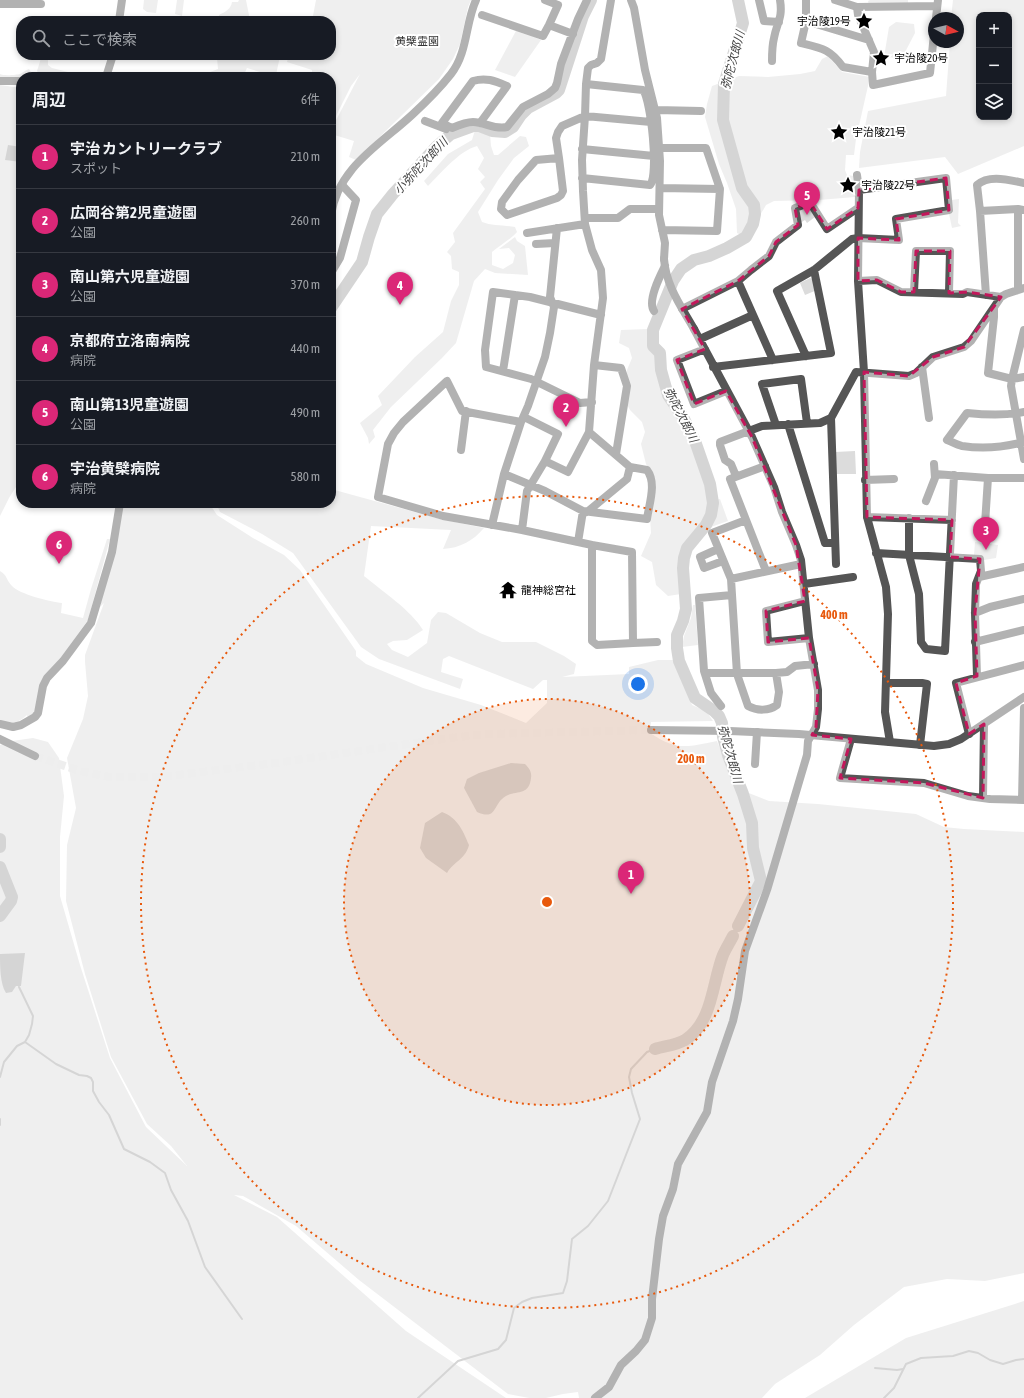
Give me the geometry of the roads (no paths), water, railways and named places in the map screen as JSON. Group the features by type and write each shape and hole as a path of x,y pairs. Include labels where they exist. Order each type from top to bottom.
{"street":[{"path":"120,16 122,0"},
{"path":"336,198 352,168 357,162 414,113 451,74 463,51 470,13 476,0"},
{"path":"482,15 543,36 558,5 545,0"},
{"path":"425,121 449,130 463,124 473,122 500,129 507,128 523,107 548,94 554,88 557,83 561,64 587,0"},
{"path":"545,461 568,472 589,432 594,365 603,298 601,270 592,250 585,221 582,178 582,149 588,68 591,64 597,64 602,59 611,0"},
{"path":"595,1398 609,1387 621,1365 645,1340 652,1318 652,1299 659,1239 664,1216 673,1189 678,1164 707,1112 712,1082 733,1021 738,999 745,951 767,890 807,755 808,741 816,727 818,709 818,690 809,638 804,584 796,545 749,430 713,367 700,339 682,309 667,278 664,263 665,243 659,209 659,148 656,110 645,70 634,8 631,0"},
{"path":"759,0 764,21 779,22"},
{"path":"772,61 774,37 782,10 780,0"},
{"path":"806,0 806,22 801,43 823,49 831,53 843,67 872,72"},
{"path":"838,0 857,7 910,3 937,3"},
{"path":"0,4 42,4"},
{"path":"857,7 858,15 874,52 872,72 873,85 930,73 933,48"},
{"path":"806,22 869,40"},
{"path":"549,25 573,34"},
{"path":"108,72 111,60"},
{"path":"452,128 442,123 473,81 481,79 492,80 507,86 480,123"},
{"path":"0,82 16,81"},
{"path":"582,178 650,185 653,182 654,156 651,122 646,94 643,90 586,84"},
{"path":"656,110 701,111"},
{"path":"559,158 536,160 502,202 501,209 503,212 507,214 557,198 561,195 563,191 559,158 556,138 562,126 585,116 651,122"},
{"path":"659,148 706,148 720,189 717,231 662,230"},
{"path":"582,149 654,156"},
{"path":"856,175 859,190 858,281 864,372 865,480 867,516 886,587 888,614 885,712 890,742"},
{"path":"806,356 777,290 814,270 852,239 899,240 896,219 950,210 946,178 859,190"},
{"path":"986,295 977,185 982,181 990,179 1001,179 1024,183"},
{"path":"336,261 340,258 356,200 342,185"},
{"path":"660,188 720,189"},
{"path":"682,309 738,281 769,256 776,242 798,225 795,208 806,204 813,207 827,229 858,208"},
{"path":"527,233 585,221 618,218 630,209 659,209"},
{"path":"858,281 877,280 901,292 963,294 967,292 1001,297 1021,289 1021,210 980,210"},
{"path":"492,525 504,474 522,419 537,382 550,333 554,307 550,297 557,228"},
{"path":"536,244 556,243"},
{"path":"914,292 916,251 950,251 949,293"},
{"path":"654,311 652,308 652,301 664,263"},
{"path":"713,367 831,353 814,270"},
{"path":"738,281 773,360"},
{"path":"592,402 580,403 527,378 486,367 485,350 493,292 530,297 601,315"},
{"path":"503,371 515,295"},
{"path":"836,564 834,543 831,418 852,378 856,372 909,376 916,373 933,357 964,348 971,341 1001,297"},
{"path":"994,308 988,373 1012,379 1024,377"},
{"path":"700,339 753,314"},
{"path":"1024,330 1011,386 1020,413 1024,459"},
{"path":"705,349 677,360 694,404 726,390"},
{"path":"594,365 621,368 627,386 616,454"},
{"path":"922,367 929,418"},
{"path":"776,425 762,384 801,379 807,423"},
{"path":"522,530 527,491 545,461 558,434 522,419 462,410 448,381 403,422 394,433 388,444 378,497 442,516 632,552 633,643"},
{"path":"461,450 466,411"},
{"path":"1020,413 992,415 967,413 948,440 960,446 977,447 1016,444 1022,442"},
{"path":"736,476 731,464 725,460 720,442 762,426 820,422 831,418"},
{"path":"788,424 825,543 834,543"},
{"path":"504,474 585,511 647,519 652,480 647,470 630,467 589,432"},
{"path":"926,501 935,474 934,464"},
{"path":"765,466 730,479 766,571"},
{"path":"578,542 585,511 627,479 630,467"},
{"path":"935,474 988,478 1024,478"},
{"path":"909,518 909,555 919,594 921,642 926,649 945,651 954,475"},
{"path":"865,480 894,478"},
{"path":"985,524 988,478"},
{"path":"0,724 12,727 21,725 35,717 38,713 43,686 47,678 63,662 91,623 112,552 119,508"},
{"path":"867,516 952,520"},
{"path":"746,520 712,533 731,579 737,674 748,706 754,709 772,709 777,705 779,692 776,673"},
{"path":"592,545 592,641 597,645 657,642"},
{"path":"718,549 700,557 704,568 723,561"},
{"path":"876,553 980,559 981,571 976,584 974,613 977,676"},
{"path":"731,579 801,564"},
{"path":"979,577 1024,567"},
{"path":"804,584 853,578"},
{"path":"721,706 711,693 705,673 699,598 732,595"},
{"path":"974,613 990,607 1024,599"},
{"path":"805,601 766,611 768,642 809,638"},
{"path":"975,642 1024,630"},
{"path":"705,673 776,673 787,672 795,666 814,664"},
{"path":"969,734 956,683 977,676 1024,665"},
{"path":"887,683 927,684 920,745"},
{"path":"651,730 711,730 812,735 942,746 955,742 969,734 1023,699"},
{"path":"851,739 840,778 924,783 968,796 1023,800 1024,708"},
{"path":"983,798 984,724"},
{"path":"755,764 757,732"},
{"path":"0,739 35,756"}],"waterway":[{"name":"小弥陀次郎川","path":"336,301 362,262 377,214 393,194 436,147 451,134 473,126 479,126 492,131 505,132 513,127 528,108 559,90 583,16 591,0"},
{"name":"弥陀次郎川","path":"738,0 743,23 724,84 723,120 742,188 754,205 755,214 753,224 746,237 709,256 694,260 681,269 673,281 653,330 653,346 660,353 661,370 668,395 683,417 695,441 710,484 713,503 711,515 706,525 687,548 684,558 683,568 686,609 677,635 677,648 679,661 695,698 719,716 722,723 723,737 728,755 752,823 753,848 761,881 738,926"},
{"path":"0,839 0,847"},
{"path":"0,867 12,897 11,901 0,916"},
{"name":"弥陀次郎川","path":"655,1049 682,1042 694,1032 701,1023 710,1001 723,955 733,936"},
{"path":"0,1077 4,1062 17,1046 25,1042 32,1024 33,1016 19,987"},
{"path":"25,1042 56,1064 79,1075 91,1078 93,1082 93,1091 109,1115 124,1149 150,1162 165,1173 171,1190 188,1221 205,1267 242,1319"},
{"path":"418,1398 458,1361 498,1349 506,1340 514,1308 522,1302 532,1298 563,1293 567,1281 572,1239 588,1226 608,1201 640,1119 629,1077 631,1069 647,1052 655,1049"},
{"path":"0,1119 0,1125"},
{"path":"884,1398 894,1388 906,1364 921,1358 953,1356 969,1351 978,1353 990,1360 1003,1364 1024,1359"},
{"path":"875,1368 897,1370 903,1369"}],"tunnel":[{"path":"35,756 80,771 109,777 161,777 488,734 651,730"}],"place":[{"name":"宇治陵19号","path":"864,21"},
{"name":"宇治陵20号","path":"881,58"},
{"name":"宇治陵21号","path":"839,132"},
{"name":"宇治陵22号","path":"848,185"},
{"name":"南山第13児童遊園","path":"807,215"},
{"name":"京都府立洛南病院","path":"400,305"},
{"name":"広岡谷第2児童遊園","path":"566,427"},
{"name":"南山第六児童遊園","path":"986,550"},
{"name":"宇治黄檗病院","path":"59,564"},
{"name":"龍神総宮社","path":"508,590"},
{"name":"宇治 カントリークラブ","path":"631,894"}],"park label":[{"name":"黄檗霊園","path":"417,41"}]}
